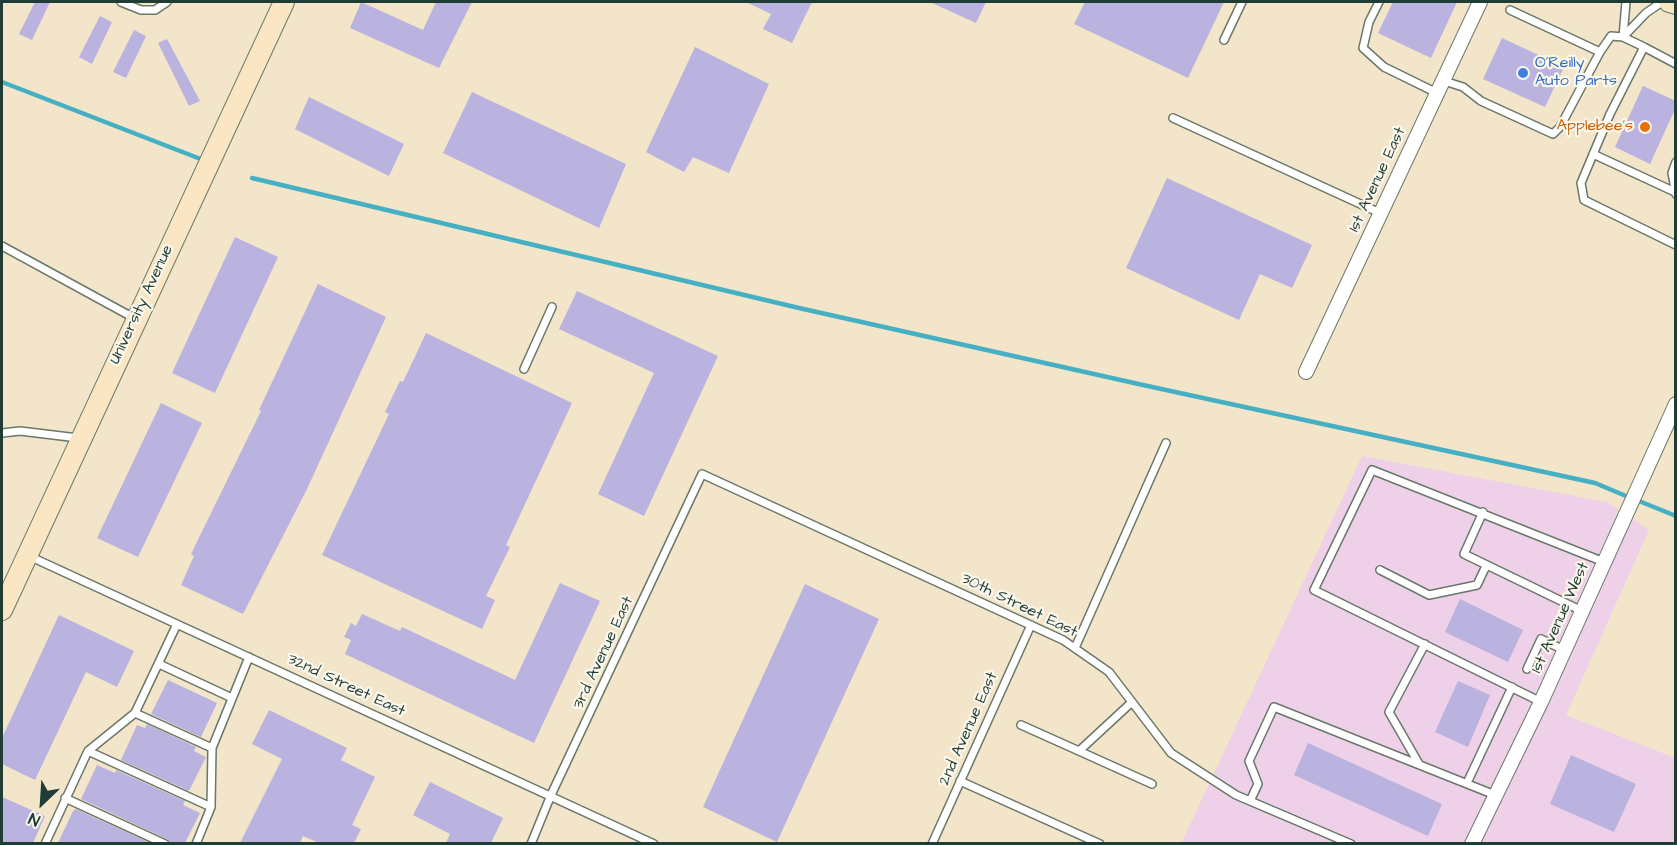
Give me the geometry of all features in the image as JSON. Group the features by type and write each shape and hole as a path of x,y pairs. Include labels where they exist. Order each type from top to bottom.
{"street":[{"name":"University Avenue","path":"2,610 284,2"},
{"name":"1st Avenue East","path":"1306,372 1480,2"},
{"path":"1669,2 1676,4"},
{"name":"1st Avenue West","path":"1472,843 1541,702 1676,404"}],"lane":[{"path":"121,2 141,10 155,10 166,2"},
{"path":"1224,40 1242,2"},
{"path":"1378,2 1369,22 1363,48 1384,67 1440,87 1463,87 1481,101 1553,134 1560,127 1599,52 1611,36 1623,38 1644,47 1676,64"},
{"path":"1623,38 1626,2"},
{"path":"1623,38 1646,13 1662,2"},
{"path":"1510,10 1599,52"},
{"path":"1644,47 1610,114 1581,183 1584,200 1676,245"},
{"path":"1173,118 1380,213"},
{"path":"1593,154 1675,193"},
{"path":"1675,193 1672,173 1676,162"},
{"path":"2,246 136,319"},
{"path":"524,369 552,307"},
{"path":"2,433 20,431 81,438"},
{"path":"1075,648 1166,443"},
{"path":"1541,702 1314,590 1372,470 1604,562"},
{"name":"30th Street East","path":"702,474 1063,640 1108,672 1171,753 1236,795 1352,843"},
{"name":"3rd Avenue East","path":"531,843 551,795 702,474"},
{"path":"1482,512 1464,554 1582,611"},
{"name":"32nd Street East","path":"27,555 654,843"},
{"path":"1380,570 1429,595 1477,585 1486,566"},
{"path":"45,843 88,751 135,713 177,624"},
{"name":"2nd Avenue East","path":"932,843 1031,625"},
{"path":"1527,669 1541,639 1564,650"},
{"path":"1419,764 1389,712 1425,644"},
{"path":"196,843 211,807 212,748 249,657"},
{"path":"159,663 232,698"},
{"path":"1467,783 1512,687"},
{"path":"1079,751 1132,702"},
{"path":"1250,801 1258,784 1249,761 1274,707 1495,795"},
{"path":"135,713 212,748"},
{"path":"1021,725 1152,784"},
{"path":"88,751 211,807"},
{"path":"960,781 1100,843"},
{"path":"65,798 165,843"}],"shaded area":[{"path":"1362,456 1607,502 1649,530 1566,715 1675,758 1675,843 1181,844"}],"building":[{"path":"35,2 50,2 32,40 19,34"},
{"path":"361,2 423,30 436,2 472,2 439,68 350,28"},
{"path":"746,2 812,2 792,43 763,29 771,14"},
{"path":"930,2 986,2 976,23"},
{"path":"1085,2 1224,2 1188,78 1074,24"},
{"path":"1393,2 1457,2 1431,58 1378,33"},
{"path":"100,16 112,22 92,64 79,57"},
{"path":"134,30 146,36 126,78 113,72"},
{"name":"O'Reilly Auto Parts","path":"1502,38 1564,67 1545,107 1483,79"},
{"path":"167,39 200,101 189,106 158,43"},
{"path":"695,47 769,84 729,173 693,157 684,172 646,152"},
{"name":"Applebee's","path":"1643,86 1676,101 1676,107 1650,164 1615,147"},
{"path":"472,92 626,164 599,228 443,153"},
{"path":"309,97 404,144 389,176 295,129"},
{"path":"1167,178 1312,245 1292,288 1260,274 1239,320 1126,268"},
{"path":"235,237 278,257 215,393 172,373"},
{"path":"318,284 386,317 307,489 243,614 181,585 194,556 191,554 261,411 259,410"},
{"path":"577,291 718,356 644,516 598,494 654,373 559,329"},
{"path":"426,333 572,403 506,545 510,547 486,596 495,600 482,629 322,555 389,414 385,412 400,381 403,382"},
{"path":"161,403 202,423 138,557 97,538"},
{"path":"560,583 600,601 534,743 345,654 351,640 344,637 351,623 356,626 362,614 400,631 402,627 515,680"},
{"path":"805,584 879,619 777,842 703,807"},
{"path":"1460,599 1523,630 1508,662 1445,632"},
{"path":"59,615 134,651 117,687 86,672 35,780 2,764 2,738"},
{"path":"168,680 217,703 201,737 151,714"},
{"path":"1458,681 1490,695 1468,747 1435,732"},
{"path":"269,710 347,748 341,760 375,777 352,825 361,829 354,843 319,843 303,836 300,843 240,843 282,759 252,744"},
{"path":"147,724 196,747 194,751 206,757 189,791 121,760 137,725 145,728"},
{"path":"1308,743 1442,804 1428,836 1294,775"},
{"path":"1571,755 1636,784 1614,832 1550,804"},
{"path":"97,765 115,773 116,770 185,801 183,805 200,813 185,843 171,843 167,839 81,799"},
{"path":"430,782 503,818 491,843 446,843 450,834 413,815"},
{"path":"2,797 45,816 33,843 2,843"},
{"path":"76,809 150,843 58,843"}],"waterway":[{"path":"2,82 198,158"},
{"path":"252,178 799,308 1595,483 1626,496"},
{"path":"1639,501 1676,516"}],"place":[{"name":"O'Reilly Auto Parts","path":"1523,73"},
{"name":"Applebee's","path":"1645,127"}]}
